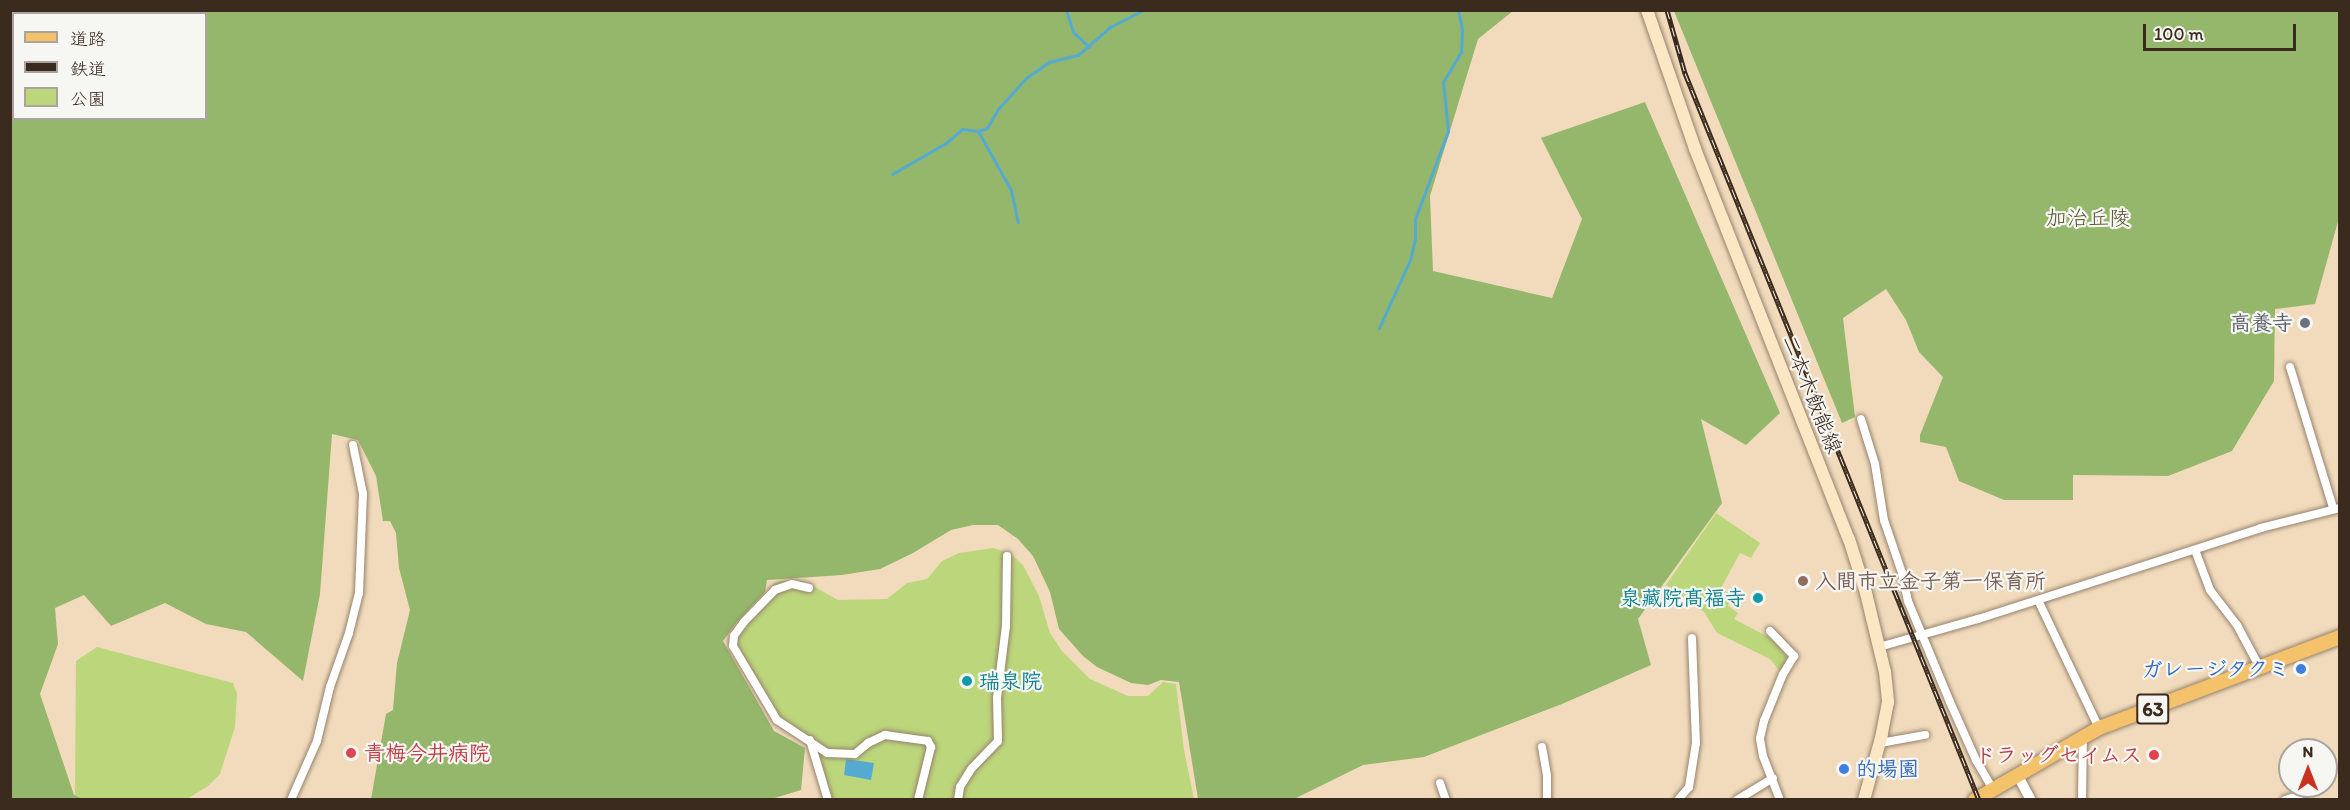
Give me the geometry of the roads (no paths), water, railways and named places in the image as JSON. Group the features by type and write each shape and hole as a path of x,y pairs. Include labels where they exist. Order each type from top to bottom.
{"main road":[{"name":"二本木飯能線","path":"1647,10 1695,149 1849,539 1866,592 1879,647 1888,702 1880,743 1864,800"},
{"name":"63","path":"1975,800 2100,728 2340,637"}],"street":[{"path":"1879,647 2038,600 2261,528 2336,508 2289,367"},
{"path":"1861,419 1875,464 1884,520 1902,573 1908,601 1976,760 1993,789"},
{"path":"291,800 317,741 330,687 349,633 359,593 363,494 353,446"},
{"path":"2195,550 2210,590 2237,625 2260,668"},
{"path":"958,800 960,787 972,768 998,741 997,698 1006,626 1008,556"},
{"path":"809,588 792,584 775,590 744,622 734,636 733,642 777,720 827,753 855,754 868,742 885,735 928,741 931,747 918,800"},
{"path":"2038,600 2100,728"},
{"path":"1770,631 1794,656 1783,674 1764,721 1760,740 1762,756 1773,778 1780,800"},
{"path":"1678,800 1689,787 1696,743 1692,638"},
{"path":"1880,743 1925,735"},
{"path":"2082,800 2083,736"},
{"path":"810,740 828,800"},
{"path":"1542,747 1547,800"},
{"path":"2017,774 2031,800"},
{"path":"1737,800 1773,778"},
{"path":"1440,783 1446,800"},
{"path":"2285,800 2298,796 2300,800"}],"water":[{"path":"846,759 874,763 871,780 844,775"}],"waterway":[{"path":"1066,10 1073,32 1089,47"},
{"path":"892,174 946,143 962,129 978,131 987,128 998,109 1026,78 1049,62 1078,55 1110,27 1144,10"},
{"path":"1379,328 1410,260 1415,239 1415,219 1448,131 1443,82 1461,52 1462,30 1458,10"},
{"path":"978,131 1011,190 1018,222"}],"railway":[{"path":"1667,10 1685,73 1979,800"}],"place":[{"name":"高養寺","path":"2305,323"},
{"name":"入間市立金子第一保育所","path":"1803,581"},
{"name":"泉藏院髙福寺","path":"1758,598"},
{"name":"ガレージタクミ","path":"2301,669"},
{"name":"瑞泉院","path":"967,681"},
{"name":"青梅今井病院","path":"351,753"},
{"name":"ドラッグセイムス","path":"2154,755"},
{"name":"的場園","path":"1844,769"}],"park label":[{"name":"加治丘陵","path":"2088,218"}]}
